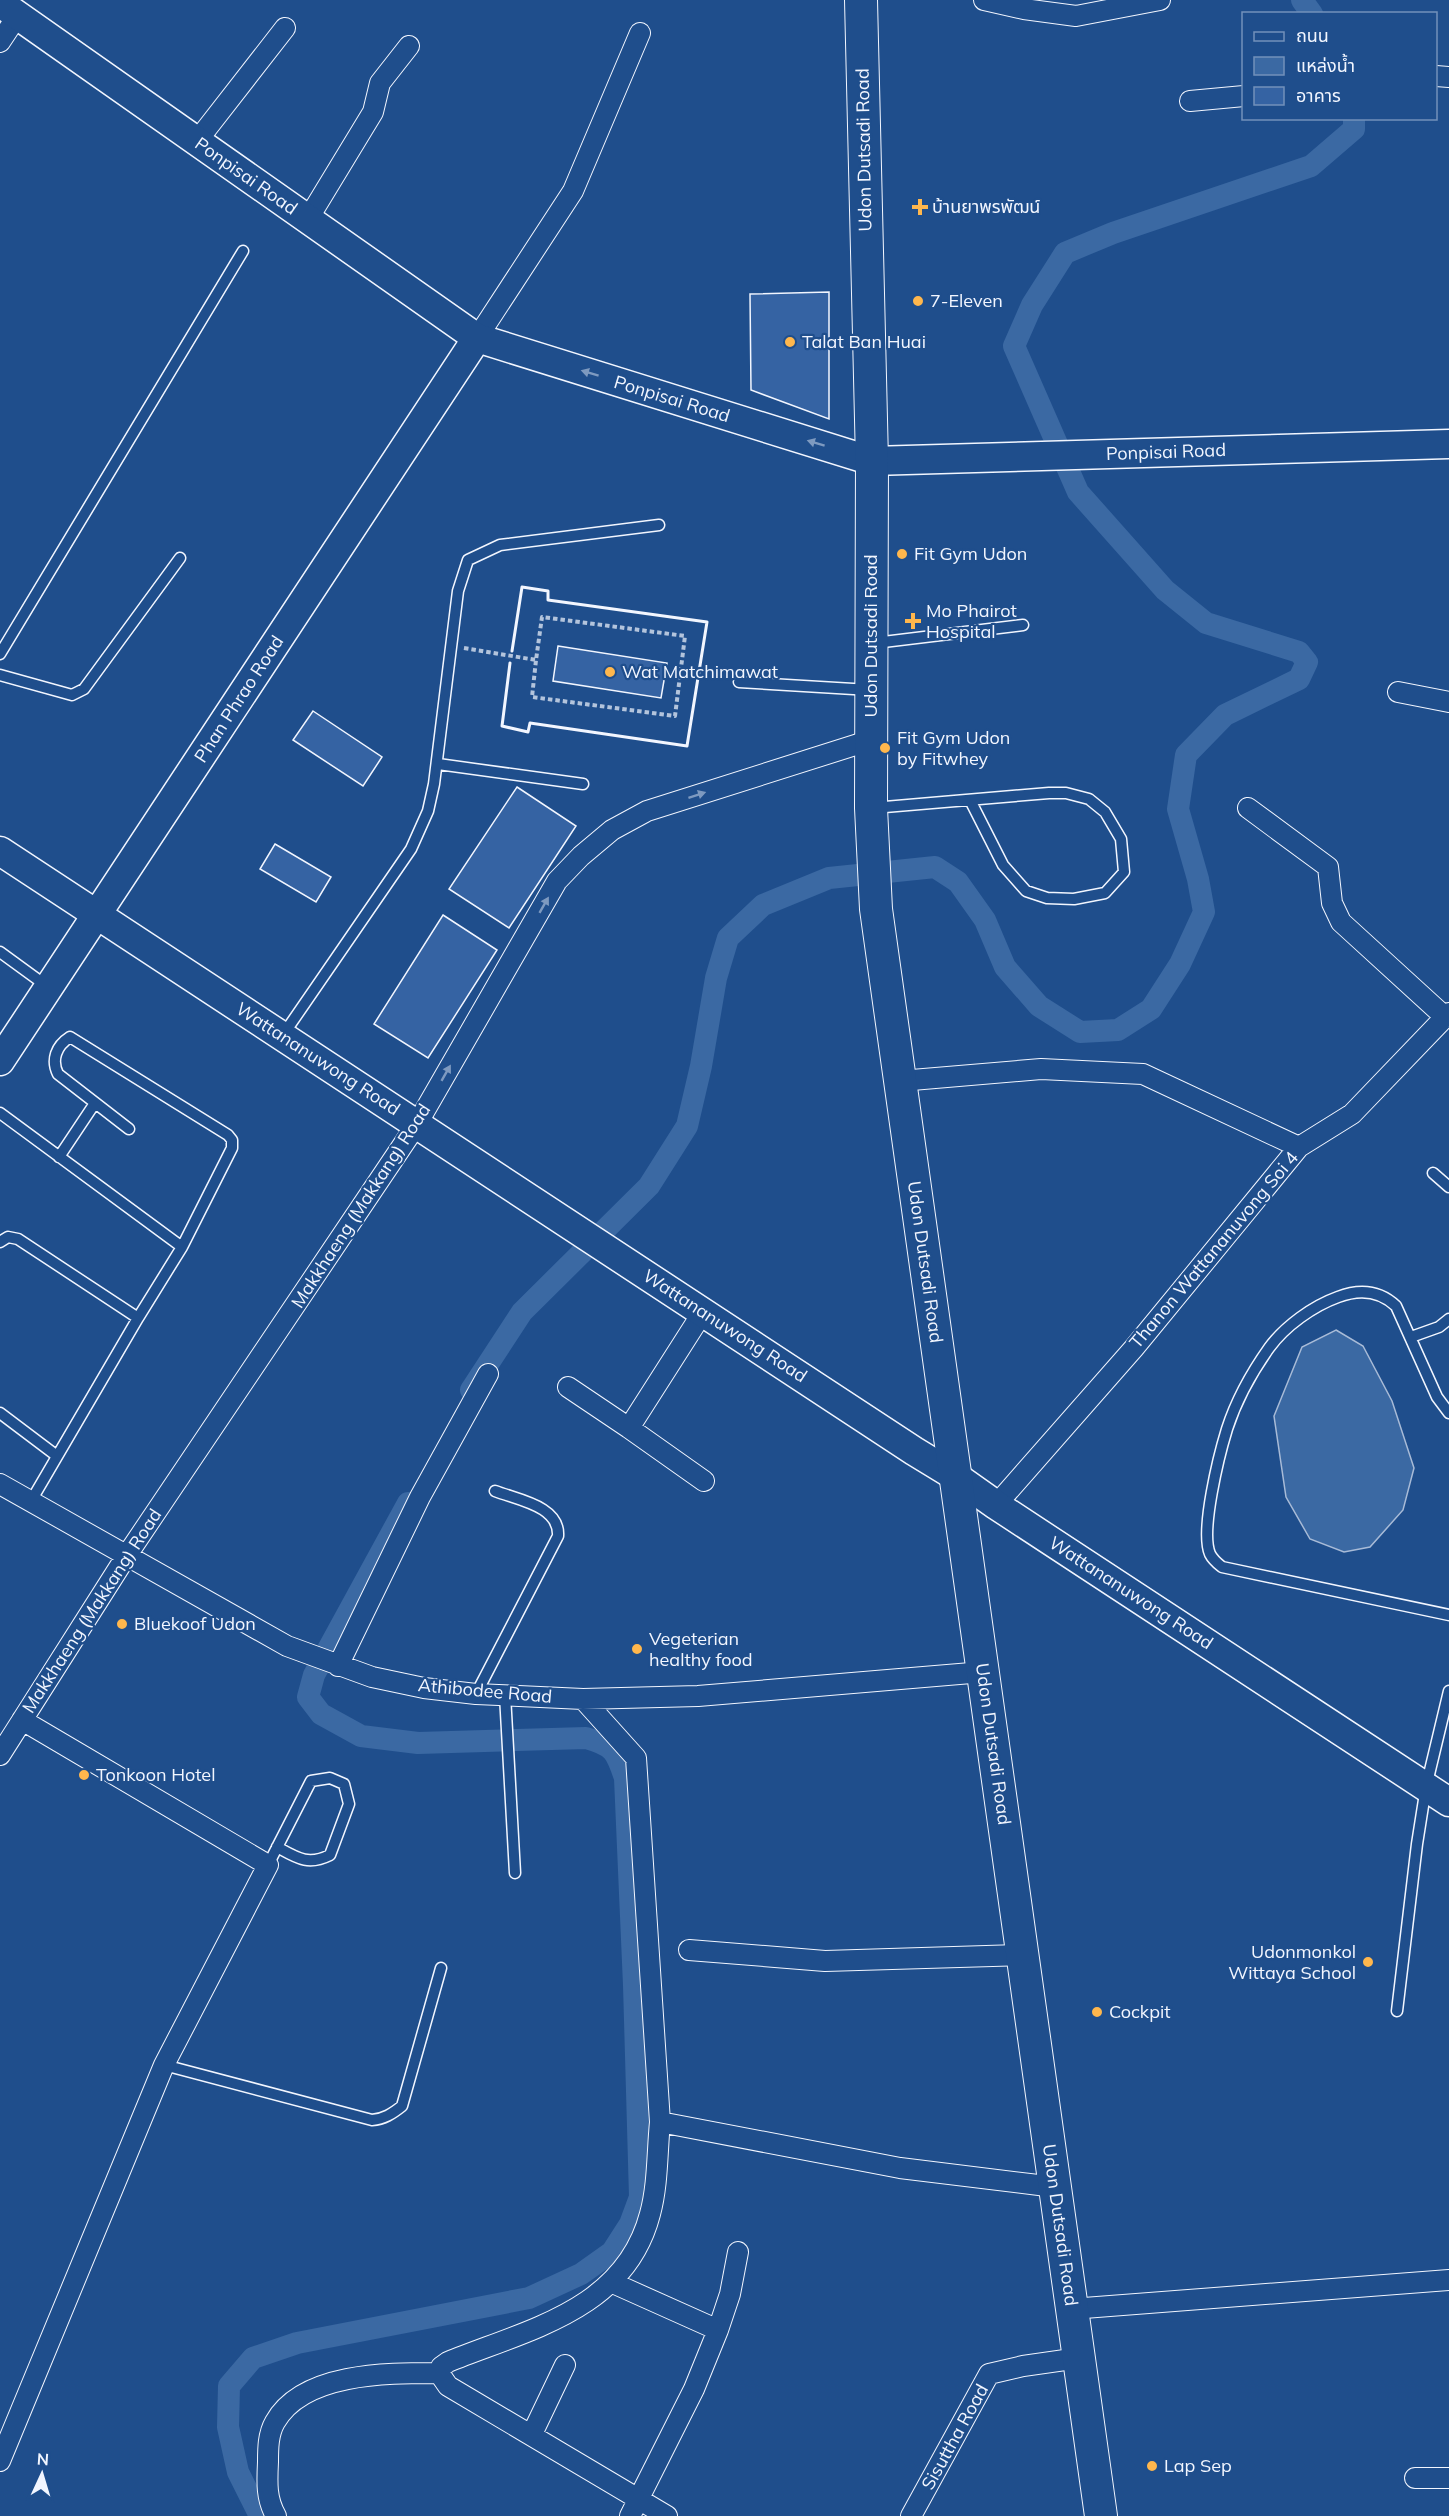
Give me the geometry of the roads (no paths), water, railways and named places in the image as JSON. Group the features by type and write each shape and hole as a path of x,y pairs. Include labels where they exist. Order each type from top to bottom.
{"main road":[{"name":"Udon Dutsadi Road","path":"861,0 872,461 871,808 876,909 1101,2516"}],"street":[{"path":"984,0 1024,9 1076,16 1160,0"},
{"name":"Ponpisai Road","path":"15,6 196,141 477,338 872,461 1449,444"},
{"path":"0,42 15,6"},
{"path":"196,141 285,28"},
{"path":"477,338 573,191 640,33"},
{"path":"308,219 373,112 380,83 409,46"},
{"path":"1190,101 1242,96"},
{"name":"Phan Phrao Road","path":"0,1061 477,338"},
{"path":"1398,692 1449,702"},
{"name":"Makkhaeng (Makkang) Road","path":"0,1755 127,1555 417,1124 557,881 581,856 612,830 647,811 871,740"},
{"path":"1248,808 1328,867 1332,903 1341,922 1447,1015"},
{"name":"Wattananuwong Road","path":"0,851 1438,1794"},
{"name":"Thanon Wattananuvong Soi 4","path":"996,1505 1134,1347 1299,1147 1352,1114 1447,1015"},
{"path":"900,1081 1041,1069 1143,1074 1299,1147"},
{"path":"629,1428 703,1312"},
{"path":"338,1666 420,1497 488,1374"},
{"path":"568,1387 704,1480"},
{"name":"Athibodee Road","path":"0,1484 287,1646 338,1666 424,1688 476,1694 583,1699 698,1696 982,1672"},
{"path":"439,2373 441,2367 448,2362 586,2304 613,2283 640,2244 651,2213 660,2122 636,1758 583,1699"},
{"path":"0,2461 164,2065 272,1856 22,1720"},
{"path":"689,1950 825,1961 1022,1955"},
{"path":"660,2122 900,2168 1054,2187"},
{"path":"634,2508 694,2389 718,2330 730,2294 738,2252"},
{"path":"1071,2309 1449,2280"},
{"path":"613,2283 718,2330"},
{"name":"Sisuttha Road","path":"911,2516 989,2374 1023,2366 1078,2358"},
{"path":"532,2434 565,2365"},
{"path":"439,2373 448,2386 532,2434 634,2508 667,2516"},
{"path":"276,2516 267,2495 268,2448 274,2422 287,2405 306,2392 345,2380 378,2374 439,2373"},
{"path":"1415,2478 1449,2478"}],"lane":[{"path":"0,654 243,251"},
{"path":"282,1036 411,849 428,811 438,764 458,591 468,560 500,545 659,525"},
{"path":"0,675 72,695 79,694 180,558"},
{"path":"871,644 1023,625"},
{"path":"739,682 871,690"},
{"path":"438,764 583,784"},
{"path":"871,808 1048,792 1066,793 1089,799 1105,812 1121,839 1124,872 1105,893 1074,899 1047,898 1026,891 1003,865 970,800"},
{"path":"0,952 49,987"},
{"path":"31,1501 182,1247 232,1148 232,1140 228,1135 70,1037 63,1041 53,1065 58,1074 129,1130"},
{"path":"59,1157 95,1103"},
{"path":"0,1113 182,1247"},
{"path":"1433,1173 1449,1187"},
{"path":"0,1242 8,1238 18,1239 138,1318"},
{"path":"1449,1413 1437,1397 1396,1306 1386,1297 1372,1292 1351,1292 1329,1300 1300,1318 1271,1346 1252,1374 1227,1428 1208,1513 1206,1538 1210,1553 1222,1567 1449,1615"},
{"path":"1411,1337 1439,1327 1449,1319"},
{"path":"0,1413 57,1456"},
{"path":"476,1694 558,1536 559,1527 550,1512 495,1491"},
{"path":"1397,2012 1438,1794 1449,1690"},
{"path":"505,1695 515,1873"},
{"path":"330,1778 344,1785 349,1804 330,1855 317,1862 272,1856 311,1781 330,1778"},
{"path":"164,2065 372,2120 381,2119 391,2115 402,2106 441,1968"}],"water":[{"path":"1336,1330 1363,1346 1392,1401 1414,1468 1403,1510 1370,1547 1344,1552 1310,1539 1286,1497 1274,1416 1302,1347"}],"waterway":[{"path":"1302,0 1311,12"},
{"path":"471,1390 522,1312 649,1186 687,1126 701,1066 716,978 728,938 763,905 829,878 935,867 958,882 985,920 1005,967 1039,1006 1080,1032 1118,1030 1151,1009 1180,964 1204,912 1198,879 1178,809 1186,755 1225,715 1299,679 1307,662 1299,652 1206,623 1165,590 1078,492 1014,346 1032,305 1065,253 1113,233 1311,166 1354,129 1354,120"},
{"path":"260,2516 238,2472 228,2427 229,2386 253,2358 297,2343 529,2298 581,2274 612,2252 630,2224 640,2197 625,1778 613,1751 603,1744 586,1738 418,1743 361,1736 321,1714 308,1697 314,1675 408,1503"}],"place":[{"name":"บ้านยาพรพัฒน์","path":"920,207"},
{"name":"7-Eleven","path":"918,301"},
{"name":"Talat Ban Huai","path":"790,342"},
{"name":"Fit Gym Udon","path":"902,554"},
{"name":"Mo Phairot Hospital","path":"913,621"},
{"name":"Wat Matchimawat","path":"610,672"},
{"name":"Fit Gym Udon by Fitwhey","path":"885,748"},
{"name":"Bluekoof Udon","path":"122,1624"},
{"name":"Vegeterian healthy food","path":"637,1649"},
{"name":"Tonkoon Hotel","path":"84,1775"},
{"name":"Udonmonkol Wittaya School","path":"1368,1962"},
{"name":"Cockpit","path":"1097,2012"},
{"name":"Lap Sep","path":"1152,2466"}]}
